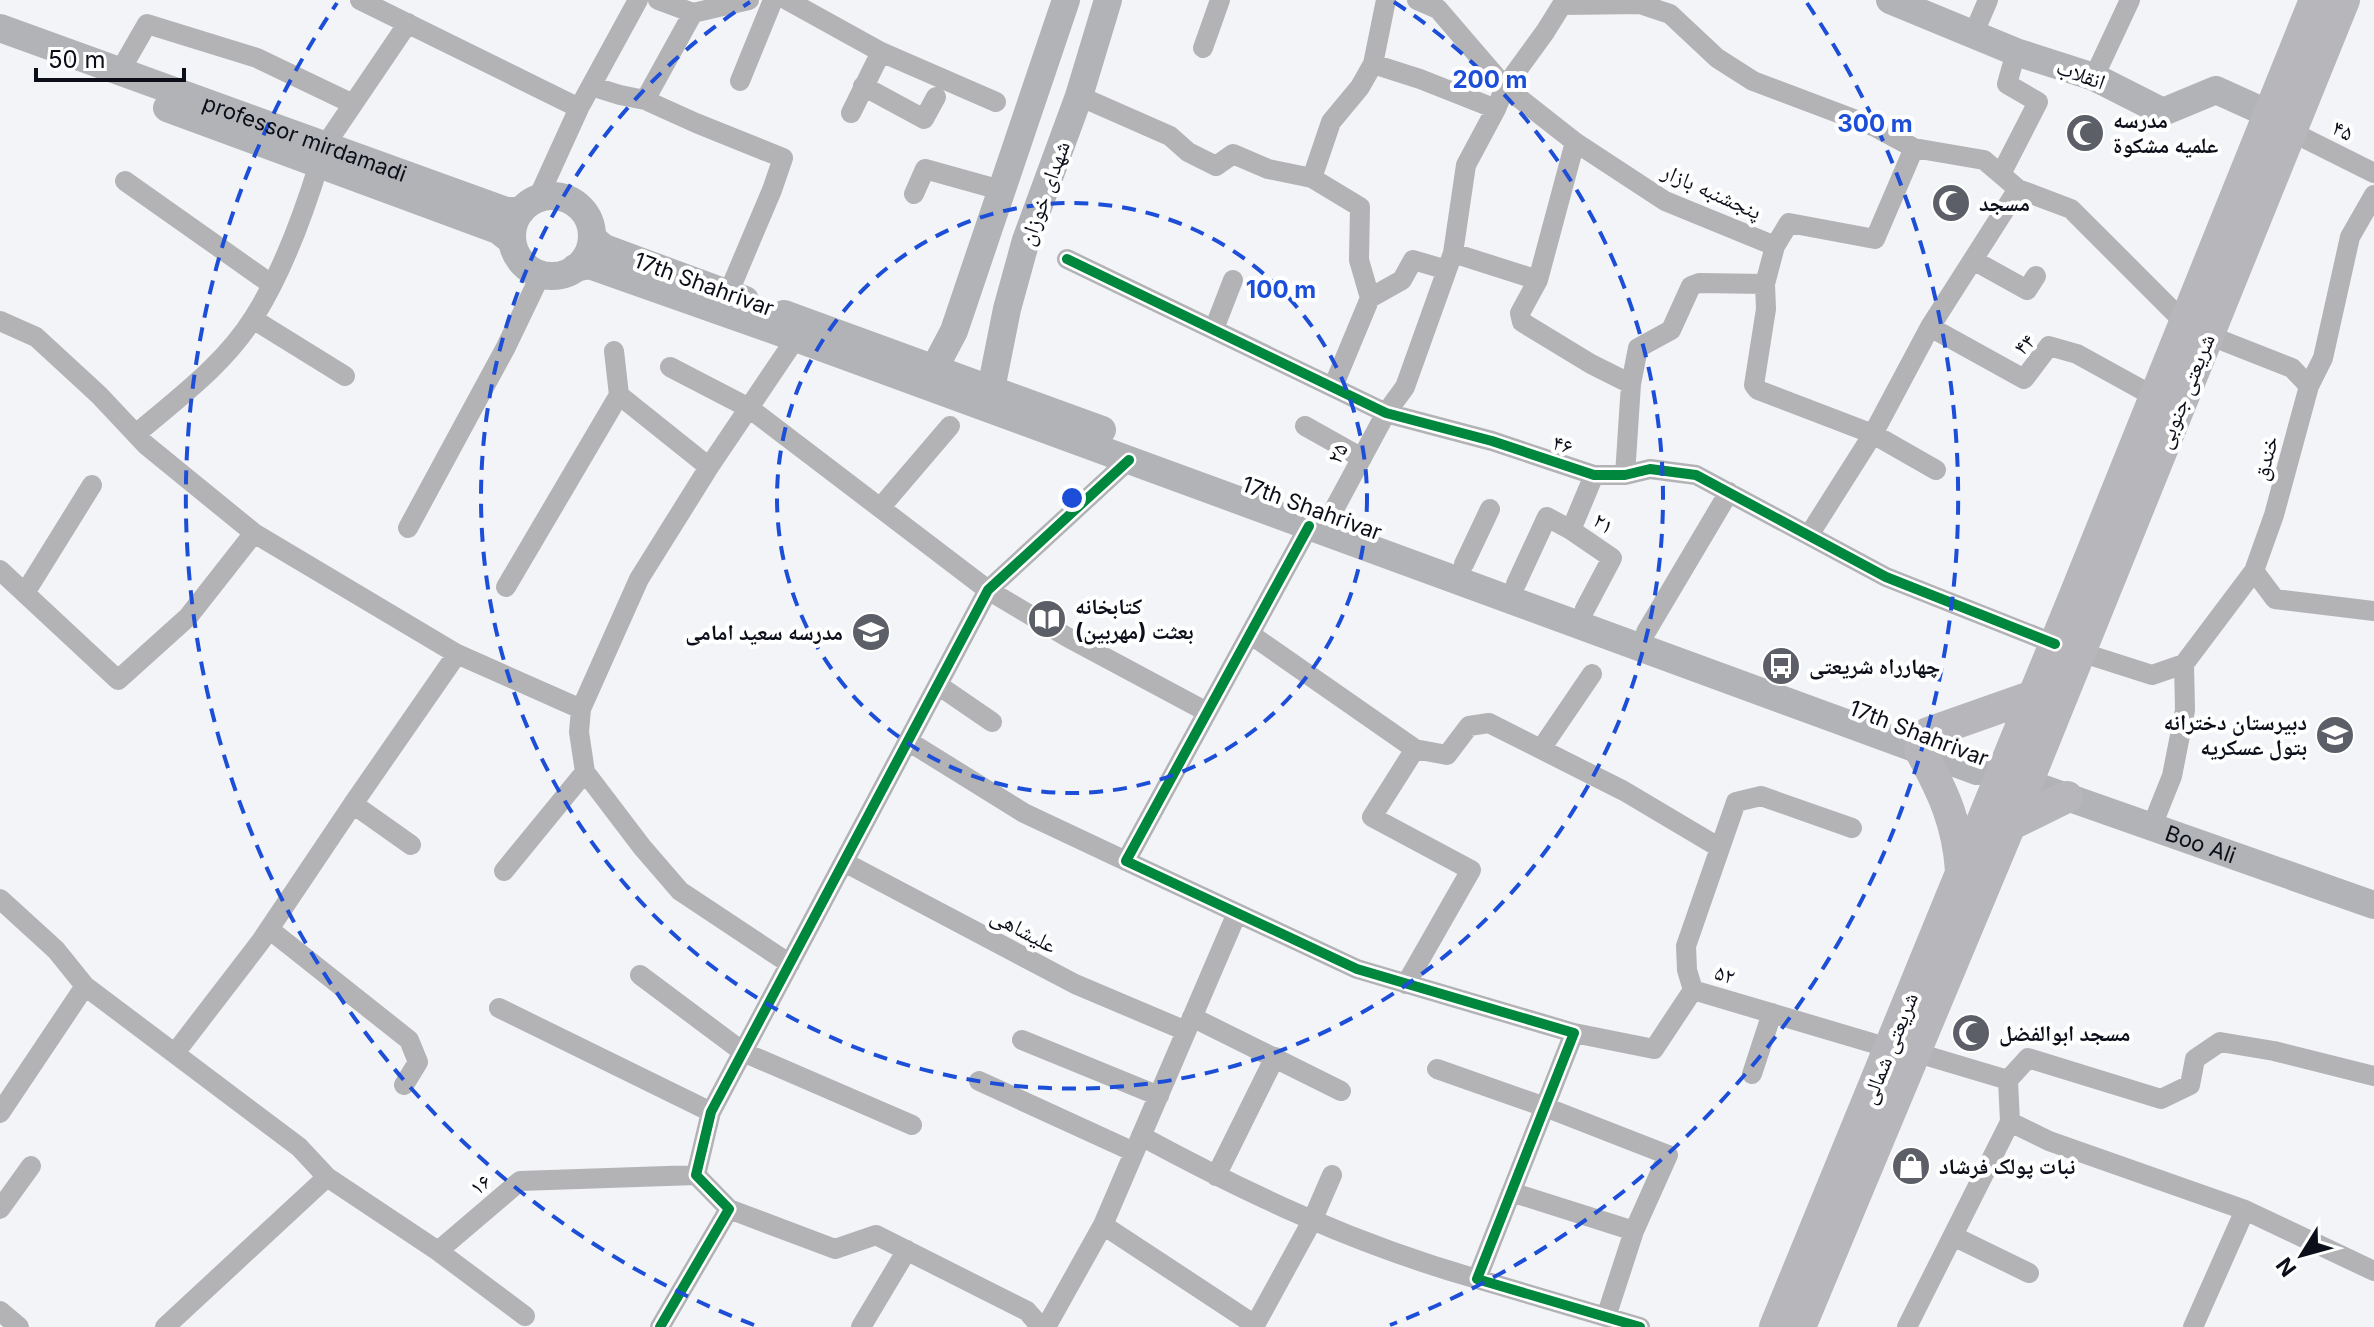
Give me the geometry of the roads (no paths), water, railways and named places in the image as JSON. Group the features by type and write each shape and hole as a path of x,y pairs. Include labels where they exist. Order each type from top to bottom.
{"main road":[{"name":"شهدای خوزان","path":"935,367 954,331 968,293 1066,0"},
{"name":"شهدای خوزان","path":"991,389 1007,309 1026,240 1079,96 1108,0"},
{"name":"انقلاب","path":"1890,0 2016,52 2094,77 2163,112 2216,90 2280,122"},
{"name":"شریعتی جنوبی","path":"2280,122 2315,0"},
{"name":"شریعتی جنوبی","path":"2015,776 2280,122 2344,0"},
{"name":"professor mirdamadi","path":"0,28 120,71 323,154 498,230 512,241"},
{"name":"professor mirdamadi","path":"0,47 506,211 529,204"},
{"path":"551,196 564,198 585,213 592,238 588,251 575,268 559,275 541,274 523,263 512,241 513,227 529,204 551,196"},
{"name":"17th Shahrivar","path":"592,238 604,248 935,367 1320,521 1924,742"},
{"name":"17th Shahrivar","path":"575,268 595,267 1129,460 1464,564 1924,742 1977,771 2015,776"},
{"path":"968,293 1007,309"},
{"name":"شریعتی جنوبی","path":"2015,776 2033,696 2068,648 2155,397 2196,329"},
{"path":"1961,871 1959,845 1945,794 1924,742 2033,696"},
{"name":"Boo Ali","path":"2015,776 2374,905"},
{"name":"شریعتی شمالی","path":"1775,1327 1902,1050 2010,825 2015,776"},
{"name":"شریعتی شمالی","path":"1800,1327 1902,1050 1961,871 2015,776"},
{"path":"2010,825 2067,797"}],"street":[{"path":"360,0 579,108"},
{"path":"529,204 638,0"},
{"path":"658,0 693,13 749,0"},
{"path":"740,81 773,0"},
{"path":"787,0 881,52 996,102"},
{"path":"1203,48 1219,0"},
{"path":"1312,178 1331,122 1360,87 1373,64 1386,0"},
{"name":"پنجشنبه بازار","path":"1417,0 1438,9 1505,87 1575,142 1665,201 1775,246 1789,223 1875,239 1914,148"},
{"path":"1973,35 1988,0"},
{"path":"2094,77 2130,0"},
{"path":"1564,2 1672,7 1717,58 1753,81 1875,127 1914,148 1984,160 2018,189 2071,209 2196,329 2292,368 2309,386"},
{"name":"۲۵","path":"1126,861 1250,634 1405,387 1450,261 1466,165 1505,87 1564,2"},
{"path":"645,100 693,13"},
{"path":"136,434 202,379 253,319 303,214 323,154 408,23"},
{"path":"120,71 147,24 257,58 353,104"},
{"path":"851,113 881,52"},
{"path":"2001,174 2038,102 2007,84 2016,52"},
{"path":"1373,64 1496,109"},
{"path":"591,86 645,100 783,158 728,294"},
{"path":"863,86 924,119 936,97"},
{"path":"1079,96 1170,136 1188,152 1216,166 1233,154 1268,169 1312,178 1360,207 1359,260 1370,298"},
{"name":"۴۵","path":"2280,122 2374,173"},
{"path":"1575,142 1538,280 1520,313 1522,322 1631,384"},
{"path":"914,194 925,169 1004,191"},
{"path":"125,181 271,284"},
{"path":"2018,189 1930,327 1873,434 1809,535 1886,577 2068,648 2152,675 2184,664 2183,723 2172,776 2152,826"},
{"name":"خندق","path":"2184,664 2254,571 2274,515 2309,386 2323,358 2350,237 2374,195"},
{"path":"1775,246 1765,284 1766,309 1754,385 1758,390 1873,434 1936,470"},
{"name":"۴۶","path":"1067,259 1386,413 1492,441 1594,475 1625,475 1650,469 1696,475 1809,535"},
{"path":"1333,387 1370,298 1402,280 1413,260 1450,261 1538,280"},
{"path":"1973,260 2027,290 2036,276"},
{"path":"408,528 506,347 541,274"},
{"path":"1214,329 1233,280"},
{"path":"1625,475 1631,384 1638,348 1671,330 1691,286 1699,283 1765,284"},
{"path":"253,319 345,376"},
{"path":"0,321 36,337 136,434 254,533 457,654 581,709"},
{"name":"۴۴","path":"1930,327 2024,379 2049,346 2077,354 2155,397"},
{"path":"790,964 680,891 585,772 579,732 581,709 639,579 709,467 796,338"},
{"path":"506,587 619,395 614,351"},
{"path":"670,367 749,408 988,590 1067,637 1207,712"},
{"path":"619,395 709,467"},
{"path":"880,508 950,426"},
{"path":"1305,426 1362,458"},
{"path":"1129,460 988,590 711,1112 696,1175 729,1209 835,1249 876,1235 1027,1311 1044,1327 1103,1225 1237,913"},
{"name":"۲۱","path":"1585,609 1612,558 1571,530 1594,475"},
{"path":"25,593 92,485"},
{"path":"1646,632 1729,492"},
{"path":"1464,564 1490,509"},
{"path":"1516,584 1547,517 1571,530"},
{"path":"0,570 118,680 188,617 254,533"},
{"path":"2254,571 2275,599 2374,611"},
{"path":"1250,634 1415,749 1447,755 1469,726 1489,723 1624,791 1720,848"},
{"path":"175,1053 269,929 457,654"},
{"path":"1541,749 1592,674"},
{"path":"938,685 992,722"},
{"path":"908,741 1024,813 1357,969 1574,1033 1477,1279"},
{"path":"1406,984 1471,870 1372,817 1415,749"},
{"path":"504,871 585,772"},
{"path":"1693,990 1687,970 1686,946 1736,802 1761,796 1852,828"},
{"path":"353,804 411,845"},
{"name":"علیشاهی","path":"844,862 1075,984 1275,1057 1341,1091"},
{"path":"0,899 56,950 85,986 299,1147 327,1177 438,1251 525,1316"},
{"path":"269,929 409,1040 418,1062 404,1085"},
{"path":"640,975 743,1052 912,1125"},
{"path":"0,1113 85,986"},
{"name":"۵۲","path":"1574,1033 1654,1049 1693,990 2008,1080"},
{"path":"499,1008 711,1112"},
{"path":"1752,1074 1772,1013"},
{"path":"1022,1040 1159,1096"},
{"path":"1907,1327 2010,1122 2008,1080 2028,1058 2161,1099 2190,1085 2195,1059 2220,1042 2274,1051 2374,1076"},
{"path":"1216,1176 1275,1057"},
{"path":"1437,1069 1668,1155 1634,1231 1606,1317"},
{"path":"979,1081 1216,1176 1312,1221 1418,1262 1640,1327"},
{"path":"2010,1122 2049,1141 2245,1210 2374,1271"},
{"path":"0,1209 31,1166"},
{"name":"۱۶","path":"438,1251 520,1181 696,1175"},
{"path":"1103,1225 1256,1326 1312,1221 1332,1175"},
{"path":"165,1327 327,1177"},
{"path":"1511,1192 1634,1231"},
{"path":"660,1327 729,1209"},
{"path":"2193,1327 2245,1210"},
{"path":"1953,1236 2029,1273"},
{"path":"861,1327 907,1250"},
{"path":"0,1311 19,1327"}],"place":[{"name":"مدرسه علمیه مشکوة","path":"2085,133"},
{"name":"مسجد","path":"1951,203"},
{"name":"کتابخانه بعثت (مهربین)","path":"1047,619"},
{"name":"مدرسه سعید امامی","path":"871,632"},
{"name":"چهارراه شریعتی","path":"1781,666"},
{"name":"دبیرستان دخترانه بتول عسکریه","path":"2335,735"},
{"name":"مسجد ابوالفضل","path":"1971,1033"},
{"name":"نبات پولک فرشاد","path":"1911,1166"}]}
